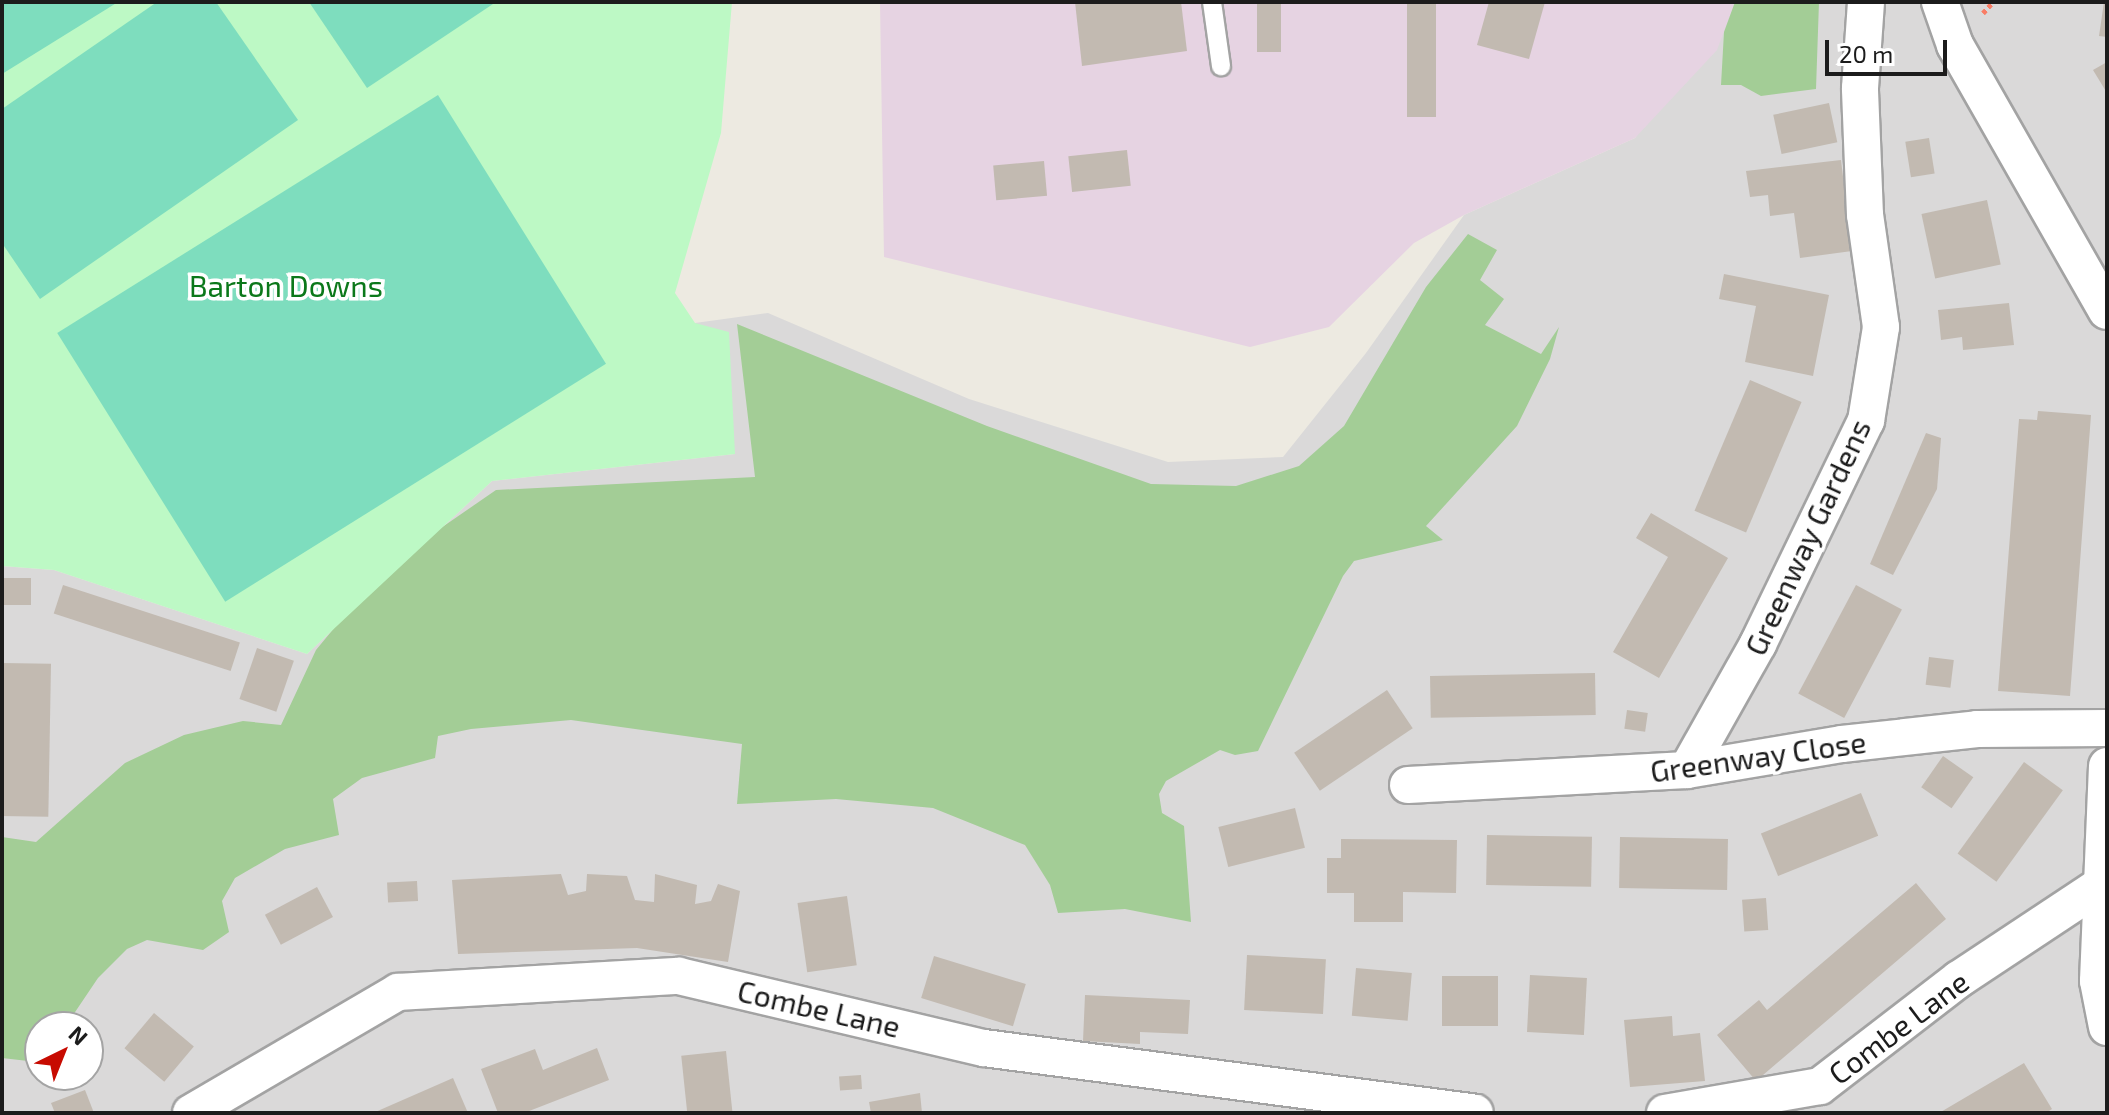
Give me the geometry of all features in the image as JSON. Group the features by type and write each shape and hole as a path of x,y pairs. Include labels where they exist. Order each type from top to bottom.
{"street":[{"name":"Greenway Gardens","path":"1687,770 1758,644 1866,421 1881,327 1863,167 1860,88 1866,2"},
{"path":"1940,2 1955,45 2107,311"},
{"name":"Greenway Close","path":"1408,785 1687,770 1842,744 1977,729 2107,728"},
{"path":"2107,766 2098,981 2107,1027"},
{"name":"Combe Lane","path":"1665,1113 1820,1086 1959,979 2103,884"},
{"name":"Combe Lane","path":"191,1113 398,992 679,976 984,1048 1475,1113"}],"lane":[{"path":"1212,2 1221,66"}],"shaded area":[{"path":"880,2 1735,2 1717,50 1635,138 1464,215 1414,243 1329,327 1250,347 884,257"},
{"path":"1735,2 2107,2 2107,1113 2,1113 2,566 54,570 307,654 492,481 735,454 695,323 768,313 969,399 1168,462 1283,457 1366,353 1464,215 1635,138"}],"green space":[{"name":"Barton Downs","path":"2,2 732,2 721,133 675,293 695,323 729,332 735,454 492,481 307,654 54,570 2,566"},
{"path":"2,2 118,2 2,74"},
{"path":"157,2 216,2 298,120 40,299 2,243 2,109"},
{"path":"309,2 496,2 367,88"},
{"path":"1735,2 1819,2 1816,89 1761,96 1741,85 1721,85 1724,32"},
{"path":"438,95 606,364 225,602 57,333"},
{"path":"1468,234 1497,250 1480,280 1504,299 1485,325 1541,354 1559,327 1550,359 1517,426 1426,526 1443,540 1354,561 1343,576 1258,751 1235,755 1220,750 1166,781 1159,794 1162,813 1184,826 1191,922 1125,909 1058,913 1050,885 1025,845 933,808 836,799 737,804 742,744 571,720 471,729 438,736 435,758 362,778 333,799 339,835 285,849 235,878 222,901 229,932 203,950 147,940 127,949 98,978 76,1011 24,1011 24,1061 2,1058 2,837 36,842 125,763 184,735 243,721 281,725 316,650 354,604 425,539 496,490 755,477 737,324 987,426 1151,484 1236,486 1299,466 1344,426 1426,287"}],"building":[{"path":"1075,2 1181,2 1187,51 1082,66"},
{"path":"1257,2 1281,2 1281,52 1257,52"},
{"path":"1407,2 1436,2 1436,117 1407,117"},
{"path":"1489,2 1545,2 1529,59 1477,45"},
{"path":"2104,2 2107,2 2107,37 2099,36"},
{"path":"2107,62 2107,93 2093,70"},
{"path":"1829,103 1837,142 1782,154 1773,115"},
{"path":"1929,138 1935,174 1911,177 1905,142"},
{"path":"1127,150 1131,186 1072,192 1068,156"},
{"path":"1841,160 1852,251 1800,258 1794,213 1770,216 1768,195 1750,197 1746,171"},
{"path":"1044,161 1047,196 996,200 993,165"},
{"path":"1987,200 2001,265 1935,278 1921,214"},
{"path":"1724,274 1829,295 1813,376 1745,362 1756,306 1719,299"},
{"path":"2009,303 2014,345 1963,350 1962,337 1941,340 1938,310"},
{"path":"1750,380 1802,402 1746,533 1695,511"},
{"path":"2038,411 2091,415 2070,696 1998,691 2019,419 2037,420"},
{"path":"1926,433 1941,438 1937,489 1893,575 1870,564"},
{"path":"1651,513 1728,558 1659,678 1613,652 1668,557 1636,538"},
{"path":"2,578 31,578 31,605 2,605"},
{"path":"63,585 240,642 231,671 54,614"},
{"path":"1856,585 1902,609 1844,718 1798,694"},
{"path":"257,648 294,661 276,712 239,699"},
{"path":"1929,657 1954,660 1950,688 1926,685"},
{"path":"2,663 51,664 48,817 2,816"},
{"path":"1595,673 1596,715 1431,718 1430,676"},
{"path":"1387,690 1413,728 1320,791 1294,753"},
{"path":"1627,710 1648,713 1645,732 1624,729"},
{"path":"1943,756 1973,777 1952,808 1921,787"},
{"path":"2024,762 2063,790 1996,882 1958,853"},
{"path":"1861,793 1878,836 1778,876 1761,833"},
{"path":"1295,808 1305,848 1228,867 1218,827"},
{"path":"1487,835 1592,837 1591,887 1486,885"},
{"path":"1620,837 1728,839 1727,890 1619,888"},
{"path":"1341,839 1457,840 1456,893 1403,892 1403,922 1354,922 1354,893 1327,893 1327,858 1341,858"},
{"path":"561,874 568,895 586,891 587,874 627,876 635,900 654,902 655,874 697,885 695,904 711,901 718,884 740,891 728,962 637,948 458,954 452,880"},
{"path":"417,881 418,901 388,903 387,883"},
{"path":"1916,883 1946,919 1756,1081 1717,1035 1759,1000 1767,1010"},
{"path":"317,887 333,917 281,945 265,915"},
{"path":"847,896 857,965 807,972 797,903"},
{"path":"1766,898 1768,930 1744,932 1742,900"},
{"path":"1247,955 1326,959 1323,1014 1244,1010"},
{"path":"934,956 1026,984 1013,1026 921,998"},
{"path":"1356,968 1412,973 1408,1021 1352,1016"},
{"path":"1530,975 1587,978 1584,1035 1527,1032"},
{"path":"1442,976 1498,976 1498,1026 1442,1026"},
{"path":"1085,995 1190,1000 1188,1034 1140,1032 1140,1044 1083,1041"},
{"path":"154,1013 194,1046 164,1082 124,1048"},
{"path":"1672,1016 1673,1036 1700,1033 1705,1081 1630,1087 1624,1020"},
{"path":"597,1048 609,1080 524,1113 498,1113 481,1069 535,1049 543,1070"},
{"path":"726,1051 732,1113 687,1113 681,1056"},
{"path":"2024,1063 2052,1109 2046,1113 1939,1113"},
{"path":"861,1075 862,1089 840,1091 839,1077"},
{"path":"453,1078 468,1113 373,1113"},
{"path":"85,1091 94,1113 55,1113 51,1103"},
{"path":"920,1093 922,1113 871,1113 869,1102"}]}
